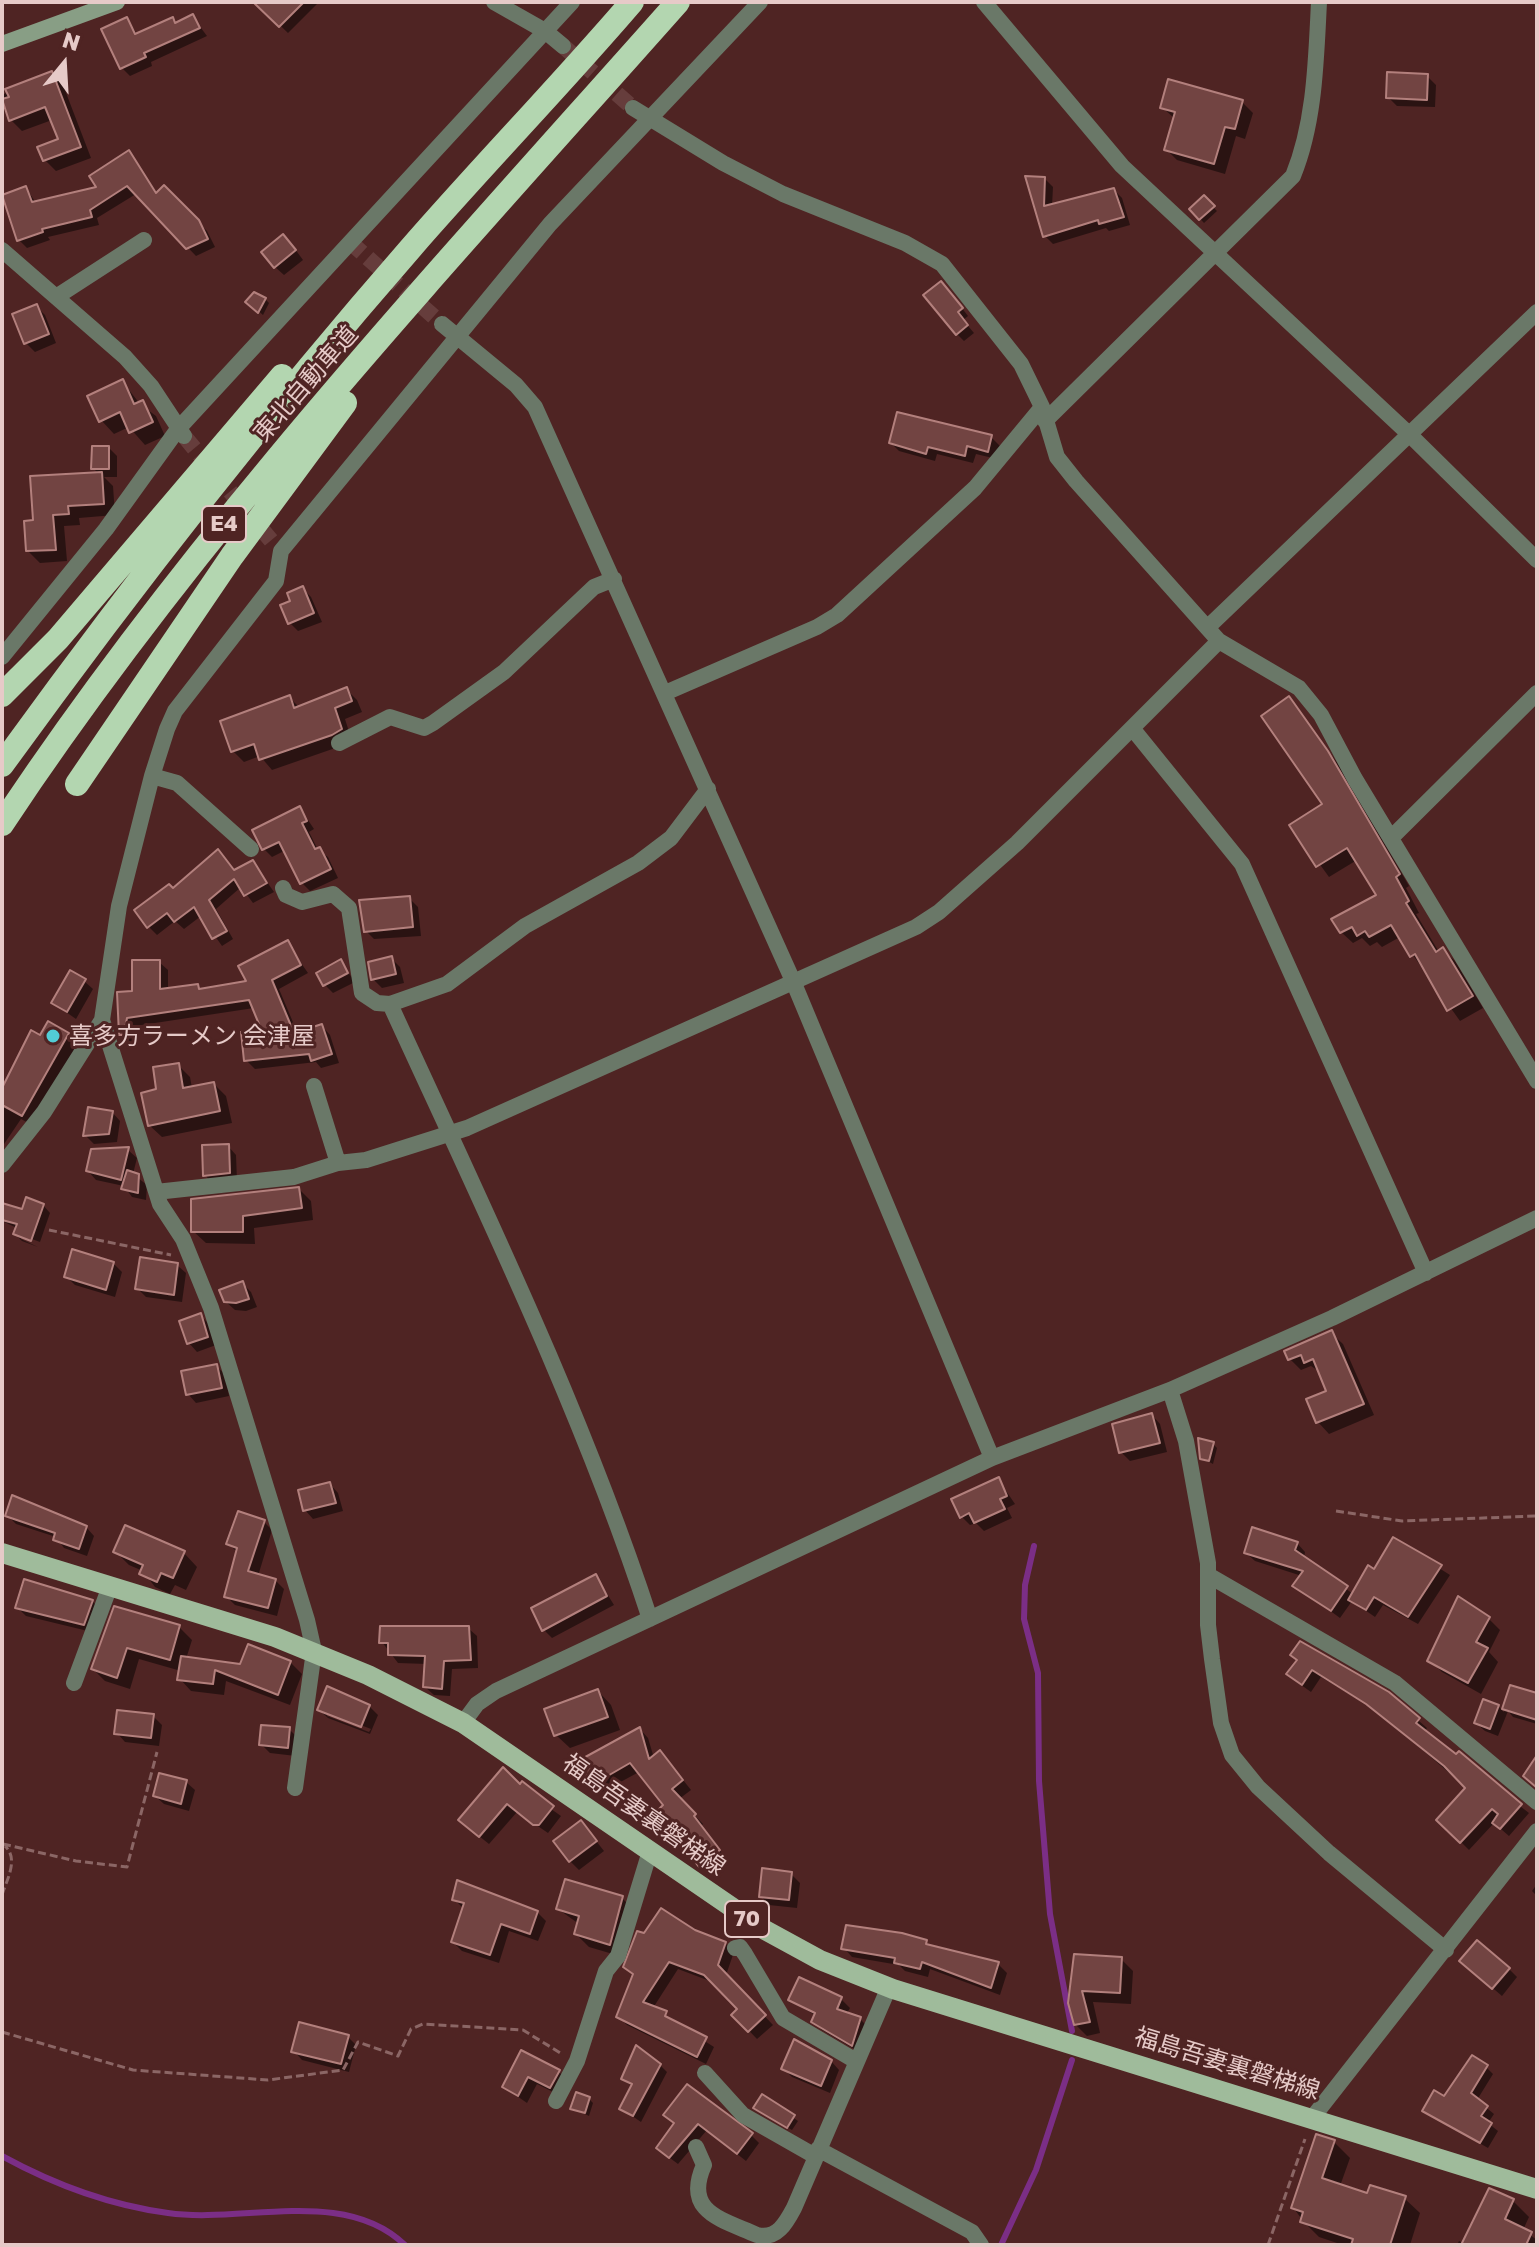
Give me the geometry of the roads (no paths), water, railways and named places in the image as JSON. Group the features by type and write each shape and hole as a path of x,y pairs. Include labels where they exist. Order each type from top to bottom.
{"highway":[{"name":"東北自動車道","path":"2,765 112,616 293,388 411,247 632,2"},
{"name":"東北自動車道","path":"2,824 124,653 222,527 467,241 678,2"},
{"path":"77,784 232,556 467,241"},
{"path":"2,695 58,639 282,376 411,247"}],"main road":[{"name":"福島吾妻裏磐梯線","path":"2,1553 314,1651 463,1723 765,1930 820,1960 889,1987 1537,2189"}],"street":[{"path":"2,44 117,2"},
{"path":"494,2 545,31 563,46"},
{"path":"2,657 181,432 572,2"},
{"path":"2,1165 44,1112 102,1020 119,906 152,776 175,711 276,581 278,547 550,224 760,2"},
{"path":"984,2 1122,166 1410,435 1537,560"},
{"path":"665,693 817,627 837,615 975,488 1043,414 1216,253 1293,176 1302,156 1313,90 1319,2"},
{"path":"633,108 783,194 928,254 942,264 1021,364 1043,414 1057,457 1219,641 1299,688 1321,715 1537,1081"},
{"path":"56,297 144,240"},
{"path":"2,250 125,357 151,386 181,432"},
{"path":"1208,627 1537,312"},
{"path":"442,324 516,385 535,407 793,981 992,1458"},
{"path":"339,743 390,717 424,728 433,723 504,672 594,587 614,579"},
{"path":"156,1192 294,1177 338,1163 366,1160 449,1133 916,927 939,912 1017,843 1219,641"},
{"path":"1391,838 1537,693"},
{"path":"1132,728 1242,864 1426,1273"},
{"path":"152,776 177,783 251,849"},
{"path":"283,888 286,895 302,902 333,894 341,898 349,908 362,993 377,1003 390,1004 447,984 525,926 638,863 671,838 708,789"},
{"path":"390,1004 570,1409 624,1541 650,1619"},
{"path":"102,1020 156,1192 191,1258 211,1308 314,1651 295,1788"},
{"path":"314,1086 338,1163"},
{"path":"463,1723 477,1704 496,1691 992,1458 1170,1390 1426,1273 1537,1218"},
{"path":"1170,1390 1186,1441 1208,1575 1212,1659 1221,1723 1232,1755 1258,1787 1329,1853 1446,1950"},
{"path":"1208,1575 1395,1683 1537,1802"},
{"path":"74,1683 110,1586"},
{"path":"1313,2117 1537,1831"},
{"path":"556,2101 577,2061 606,1971 618,1956 650,1851"},
{"path":"735,1948 740,1947 745,1954 783,2018 856,2061"},
{"path":"696,2147 704,2165 697,2182 697,2195 707,2210 757,2235 772,2239 794,2208 889,1987"},
{"path":"705,2073 743,2115 972,2232 981,2245"}],"waterway":[{"path":"1034,1546 1025,1585 1024,1619 1038,1673 1039,1781 1050,1914 1072,2031"},
{"path":"1001,2245 1036,2170 1072,2060"},
{"path":"2,2156 62,2185 124,2205 197,2215 323,2212 353,2217 380,2227 405,2245"}],"tunnel":[{"path":"563,46 633,108"},
{"path":"350,242 442,324"},
{"path":"184,436 274,544"}],"place":[{"name":"喜多方ラーメン 会津屋","path":"53,1036"}]}
